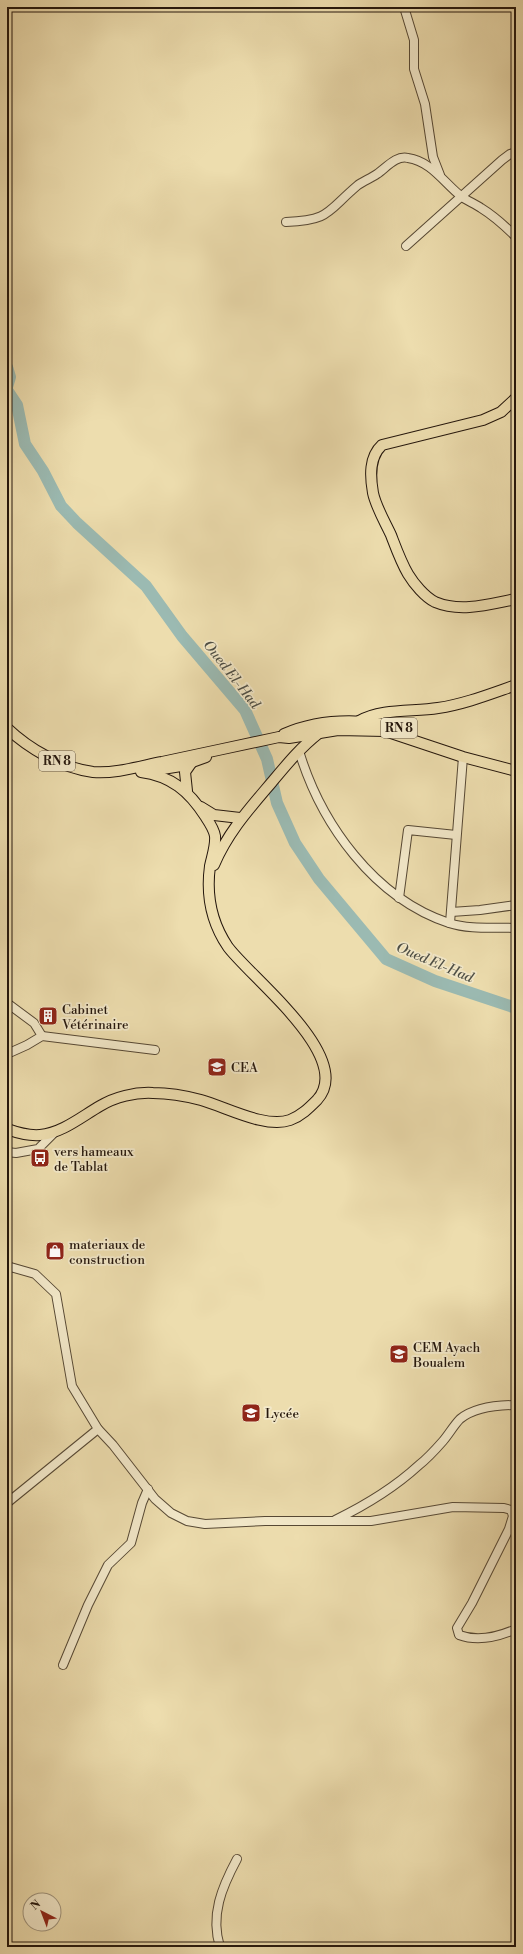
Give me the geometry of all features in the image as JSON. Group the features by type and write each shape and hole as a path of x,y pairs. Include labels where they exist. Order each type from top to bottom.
{"main road":[{"path":"516,398 501,412 483,420 382,444 375,454 371,473 373,494 408,574 421,591 434,602 449,606 472,608 516,599"},
{"path":"349,730 360,720 378,714 429,710 457,704 516,685"},
{"name":"RN 8","path":"7,728 18,738 56,760 78,769 94,772 116,770 205,753 279,737 299,729 337,721 360,720 404,730 476,756 516,767"},
{"name":"RN 8","path":"279,737 291,738 320,732 349,730 385,731 463,757 516,771"},
{"path":"208,880 222,847 240,818 299,751 320,732"},
{"path":"288,763 294,748 291,738"},
{"name":"RN 8","path":"116,770 141,772 189,764 226,748"},
{"path":"187,791 184,776 189,764 205,753"},
{"path":"7,1129 21,1134 40,1135 56,1131 102,1105 120,1097 144,1092 160,1093 200,1100 256,1119 270,1122 281,1122 298,1116 319,1097 324,1088 326,1076 319,1051 284,1006 228,947 218,930 212,914 208,880 215,835 213,828 187,791 166,777 141,772"},
{"path":"199,806 214,815 240,818"}],"street":[{"path":"404,7 404,12 414,40 414,70 425,104 433,157 440,175"},
{"path":"406,246 506,157 516,152"},
{"path":"286,222 309,221 323,217 334,210 360,184 400,158 408,158 419,162 440,175 462,196 499,221 516,237"},
{"path":"299,751 305,770 316,793 346,844 360,862 399,898 450,923 477,927 516,928"},
{"path":"450,923 463,757"},
{"path":"399,898 408,830 456,834"},
{"path":"451,912 516,905"},
{"path":"7,1003 34,1023 42,1036"},
{"path":"7,1054 42,1036 155,1050"},
{"path":"7,1152 16,1153 38,1149 56,1131"},
{"path":"7,1266 35,1274 56,1294 72,1386 98,1429 114,1445 148,1490 171,1513 187,1521 205,1524 332,1520 371,1521 453,1507 504,1508 511,1510 514,1516 509,1529 472,1603 457,1628 459,1635 470,1639 490,1637 516,1629"},
{"path":"332,1520 362,1507 387,1491 420,1465 443,1441 460,1420 484,1409 516,1404"},
{"path":"8,1499 98,1429"},
{"path":"63,1665 88,1605 108,1565 131,1543 142,1503 148,1490"},
{"path":"220,1947 215,1923 223,1886 237,1859"}],"waterway":[{"name":"Oued El-Had","path":"7,367 10,377 7,387"},
{"name":"Oued El-Had","path":"7,390 17,405 25,444 43,471 61,506 77,523 146,586 182,636 245,710 267,759 277,803 295,843 319,879 386,959 435,981 516,1008"}],"place":[{"name":"Cabinet Vétérinaire","path":"48,1016"},
{"name":"CEA","path":"217,1067"},
{"name":"vers hameaux de Tablat","path":"40,1158"},
{"name":"materiaux de construction","path":"55,1251"},
{"name":"CEM Ayach Boualem","path":"399,1354"},
{"name":"Lycée","path":"251,1413"}]}
